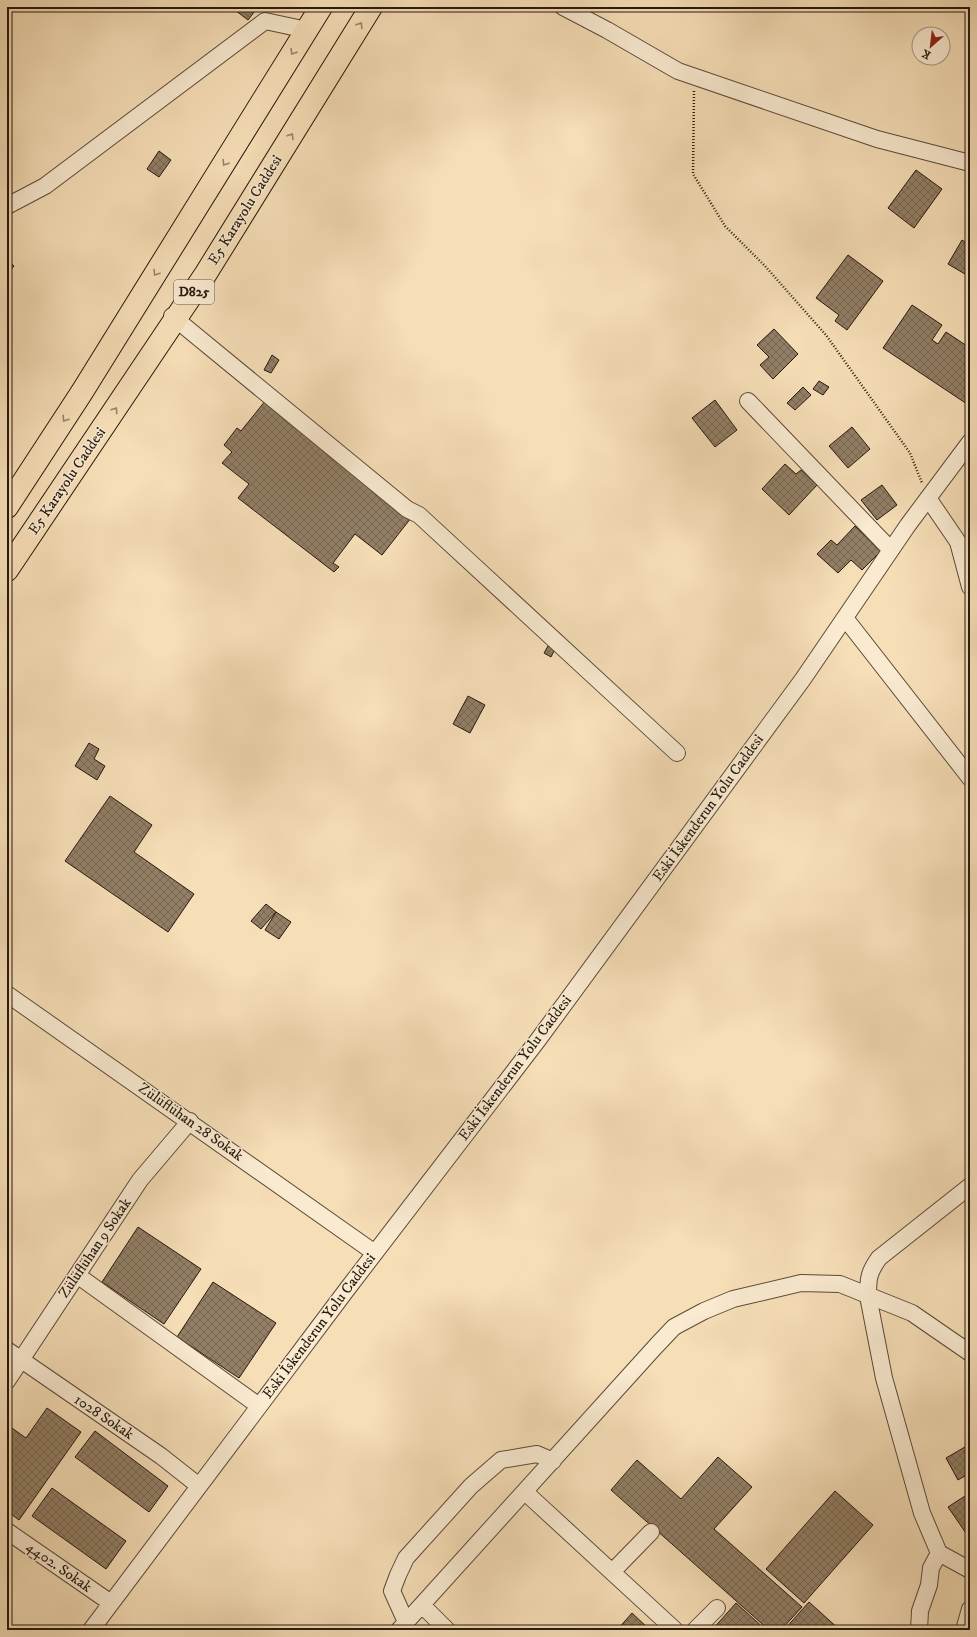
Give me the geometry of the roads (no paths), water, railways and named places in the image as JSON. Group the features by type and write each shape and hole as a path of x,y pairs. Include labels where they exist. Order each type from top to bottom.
{"highway":[{"name":"D825","path":"7,507 82,392 321,7"},
{"name":"E5 Karayolu Caddesi","path":"7,570 174,318 205,276 371,7"}],"street":[{"path":"563,7 607,30 678,71 877,139 970,164"},
{"path":"7,206 44,186 265,21 307,30"},
{"path":"174,318 407,509 419,515 677,753"},
{"path":"748,401 890,550"},
{"name":"Eski İskenderun Yolu Caddesi","path":"91,1630 375,1252 548,1027 803,679 890,550 970,442"},
{"path":"928,498 958,542 970,587"},
{"path":"845,618 970,778"},
{"name":"Zülüflühan 28 Sokak","path":"7,994 375,1252"},
{"name":"Zülüflühan 9 Sokak","path":"7,1381 140,1180 190,1121"},
{"path":"970,1186 879,1258 870,1269 868,1282 868,1296 884,1378 922,1513 939,1553 970,1570"},
{"path":"77,1275 259,1406"},
{"path":"403,1626 674,1327 704,1311 733,1299 801,1283 840,1284 912,1313 970,1354"},
{"name":"1028 Sokak","path":"7,1350 161,1456 199,1486"},
{"path":"403,1626 392,1591 406,1558 433,1527 471,1486 500,1460 537,1454 554,1461"},
{"path":"525,1492 613,1571 675,1630"},
{"name":"4402. Sokak","path":"7,1531 111,1603"},
{"path":"613,1571 651,1532"},
{"path":"918,1630 920,1611 929,1585 930,1568 939,1553"},
{"path":"422,1605 447,1630"},
{"path":"695,1630 717,1608"},
{"path":"964,1630 970,1609"}]}
